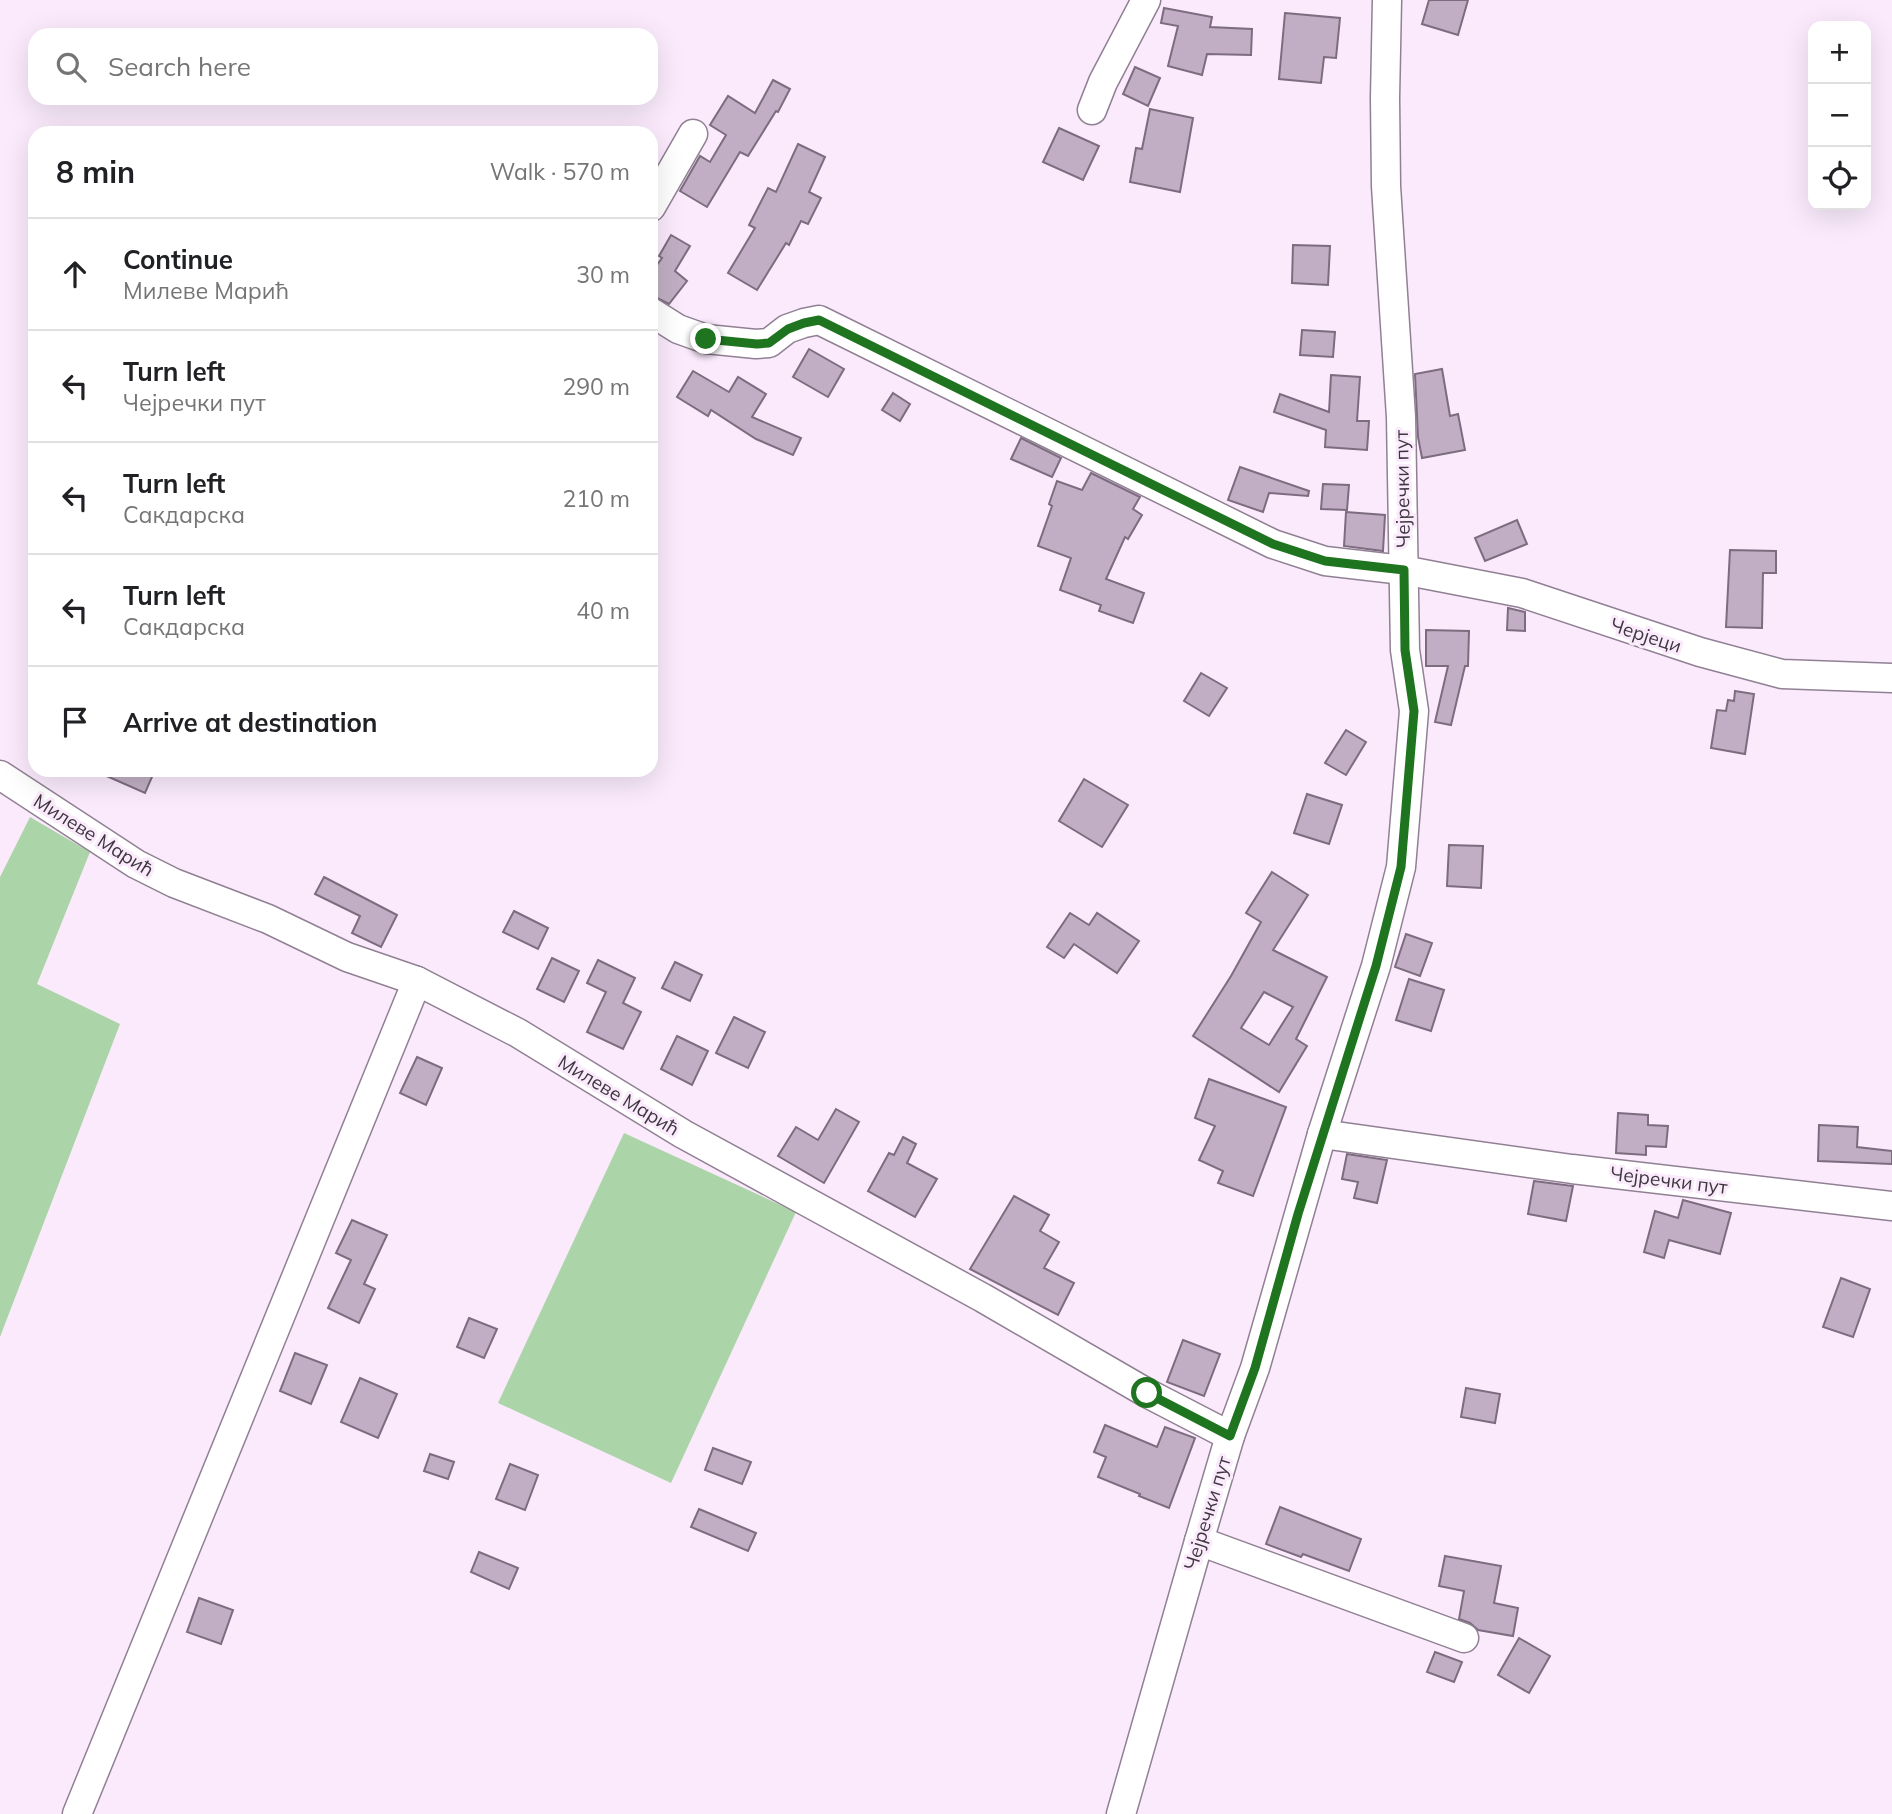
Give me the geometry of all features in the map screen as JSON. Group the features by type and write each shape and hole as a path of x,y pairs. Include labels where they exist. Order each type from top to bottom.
{"street":[{"path":"1092,110 1103,82 1146,0"},
{"name":"Чејречки пут","path":"1121,1814 1230,1436 1255,1368 1322,1134 1376,966 1401,867 1414,711 1405,650 1401,417 1386,186 1387,0"},
{"path":"658,195 693,134"},
{"name":"Черјеци","path":"658,316 678,329 706,339 757,344 769,343 788,329 819,320 1273,544 1325,561 1404,570 1522,593 1688,649 1782,674 1892,678"},
{"name":"Милеве Мaрић","path":"0,775 136,864 268,919 347,957 417,981 518,1034 683,1134 971,1292 1147,1393 1230,1436"},
{"path":"77,1814 417,981"},
{"name":"Чејречки пут","path":"1322,1134 1572,1169 1892,1206"},
{"path":"1199,1541 1464,1638"}],"green space":[{"path":"30,817 90,852 37,984 120,1024 0,1337 0,877"},
{"path":"624,1133 796,1212 671,1483 498,1403"}],"building":[{"path":"1429,0 1468,0 1458,35 1422,24"},
{"path":"1164,8 1212,17 1210,27 1252,29 1251,55 1207,54 1202,75 1168,66 1178,26 1161,23"},
{"path":"1285,13 1340,18 1336,58 1324,57 1321,83 1279,79"},
{"path":"1135,67 1160,78 1148,106 1123,94"},
{"path":"773,80 790,89 748,156 740,152 707,207 680,191 700,156 710,162 726,135 710,125 728,96 755,113"},
{"path":"1150,109 1193,118 1180,192 1130,182 1136,148 1142,149"},
{"path":"1059,128 1099,146 1083,180 1043,162"},
{"path":"798,144 825,157 809,192 821,198 808,224 801,221 789,245 786,243 757,290 728,273 755,228 749,225 768,188 776,192"},
{"path":"671,235 690,246 675,271 687,281 669,304 658,298 658,263 662,258 659,256"},
{"path":"1293,245 1330,246 1328,285 1292,283"},
{"path":"1302,330 1335,332 1333,357 1300,355"},
{"path":"809,349 844,369 828,397 793,377"},
{"path":"1442,369 1450,416 1458,414 1465,450 1422,458 1418,437 1415,374"},
{"path":"693,371 729,392 738,377 766,394 752,417 801,438 793,455 756,439 711,410 708,416 677,397"},
{"path":"1331,375 1360,377 1357,421 1369,421 1367,450 1325,447 1326,430 1274,412 1280,394 1329,412"},
{"path":"893,393 910,404 900,421 882,410"},
{"path":"1021,438 1061,458 1052,477 1011,459"},
{"path":"1240,467 1309,491 1308,496 1269,493 1263,512 1228,500"},
{"path":"1091,473 1140,497 1133,509 1142,515 1128,539 1125,537 1106,579 1144,593 1133,623 1099,611 1101,605 1060,590 1071,558 1038,546 1052,506 1049,504 1057,481 1082,490"},
{"path":"1323,484 1349,485 1347,510 1321,509"},
{"path":"1346,512 1385,515 1383,551 1344,546"},
{"path":"1517,520 1527,544 1485,561 1475,538"},
{"path":"1730,550 1776,551 1776,573 1763,573 1762,628 1726,627"},
{"path":"1508,608 1525,612 1525,631 1507,630"},
{"path":"1426,630 1469,631 1468,666 1465,666 1451,725 1435,722 1448,666 1426,666"},
{"path":"1201,673 1227,688 1209,716 1184,701"},
{"path":"1735,691 1754,694 1745,754 1711,748 1717,710 1726,711 1728,700 1734,701"},
{"path":"1346,730 1366,742 1346,775 1325,763"},
{"path":"109,777 152,777 145,793"},
{"path":"1084,779 1128,805 1102,847 1059,821"},
{"path":"1307,794 1342,805 1329,844 1294,833"},
{"path":"1449,845 1483,846 1481,888 1447,886"},
{"path":"1272,872 1308,895 1273,950 1327,977 1296,1039 1307,1046 1279,1092 1193,1036 1261,922 1246,913","holes":["1264,992 1293,1007 1269,1045 1241,1028"]},
{"path":"324,877 397,915 381,947 352,933 360,916 315,894"},
{"path":"514,911 548,928 538,949 503,932"},
{"path":"1070,913 1089,925 1097,913 1139,941 1117,973 1074,944 1064,958 1047,947"},
{"path":"1406,934 1432,943 1420,976 1395,967"},
{"path":"552,958 579,971 564,1002 537,989"},
{"path":"598,960 635,978 623,1003 641,1012 623,1049 587,1032 606,992 587,983"},
{"path":"675,962 702,975 690,1001 662,988"},
{"path":"1409,979 1444,990 1431,1031 1396,1020"},
{"path":"734,1017 765,1032 748,1068 716,1053"},
{"path":"677,1036 708,1051 692,1085 661,1069"},
{"path":"417,1057 442,1068 426,1105 400,1093"},
{"path":"1209,1079 1286,1107 1253,1196 1218,1183 1223,1171 1199,1160 1215,1126 1195,1118"},
{"path":"836,1109 859,1122 824,1183 778,1156 796,1127 818,1140"},
{"path":"1618,1113 1648,1115 1648,1125 1668,1126 1666,1147 1646,1146 1646,1155 1616,1153"},
{"path":"1819,1125 1858,1127 1857,1147 1892,1151 1892,1164 1818,1161"},
{"path":"903,1137 916,1144 907,1163 937,1179 915,1217 868,1191 889,1153 894,1155"},
{"path":"1347,1154 1387,1160 1377,1203 1354,1198 1358,1182 1342,1179"},
{"path":"1534,1181 1573,1186 1566,1221 1528,1214"},
{"path":"1014,1196 1049,1215 1040,1231 1059,1242 1044,1268 1074,1283 1058,1315 970,1269"},
{"path":"1683,1200 1731,1213 1720,1254 1669,1240 1664,1258 1644,1252 1655,1211 1678,1218"},
{"path":"352,1220 387,1235 364,1284 375,1289 359,1323 328,1308 351,1260 336,1253"},
{"path":"1841,1278 1870,1289 1853,1337 1823,1327"},
{"path":"469,1318 497,1329 484,1358 457,1347"},
{"path":"1183,1340 1220,1354 1204,1396 1167,1382"},
{"path":"295,1353 327,1365 311,1404 280,1391"},
{"path":"360,1378 397,1394 378,1438 341,1422"},
{"path":"1466,1388 1500,1394 1495,1423 1461,1417"},
{"path":"1105,1425 1157,1447 1165,1427 1195,1438 1169,1508 1098,1477 1106,1457 1094,1452"},
{"path":"713,1448 751,1462 742,1484 705,1470"},
{"path":"430,1454 454,1462 448,1479 424,1471"},
{"path":"510,1464 538,1475 525,1510 496,1499"},
{"path":"1280,1507 1361,1539 1349,1571 1266,1544"},
{"path":"699,1509 756,1533 748,1551 691,1527"},
{"path":"479,1552 518,1568 509,1589 471,1572"},
{"path":"1445,1556 1501,1566 1494,1603 1518,1608 1513,1636 1478,1630 1459,1619 1464,1591 1439,1586"},
{"path":"199,1598 233,1610 221,1644 187,1632"},
{"path":"1519,1638 1550,1656 1529,1693 1498,1675"},
{"path":"1435,1652 1462,1662 1454,1682 1427,1672"}],"route":[{"path":"706,339 769,343 788,329 819,320 1273,544 1325,561 1404,570 1405,650 1414,711 1401,867 1376,966 1322,1134 1255,1368 1230,1436 1147,1393"}]}
